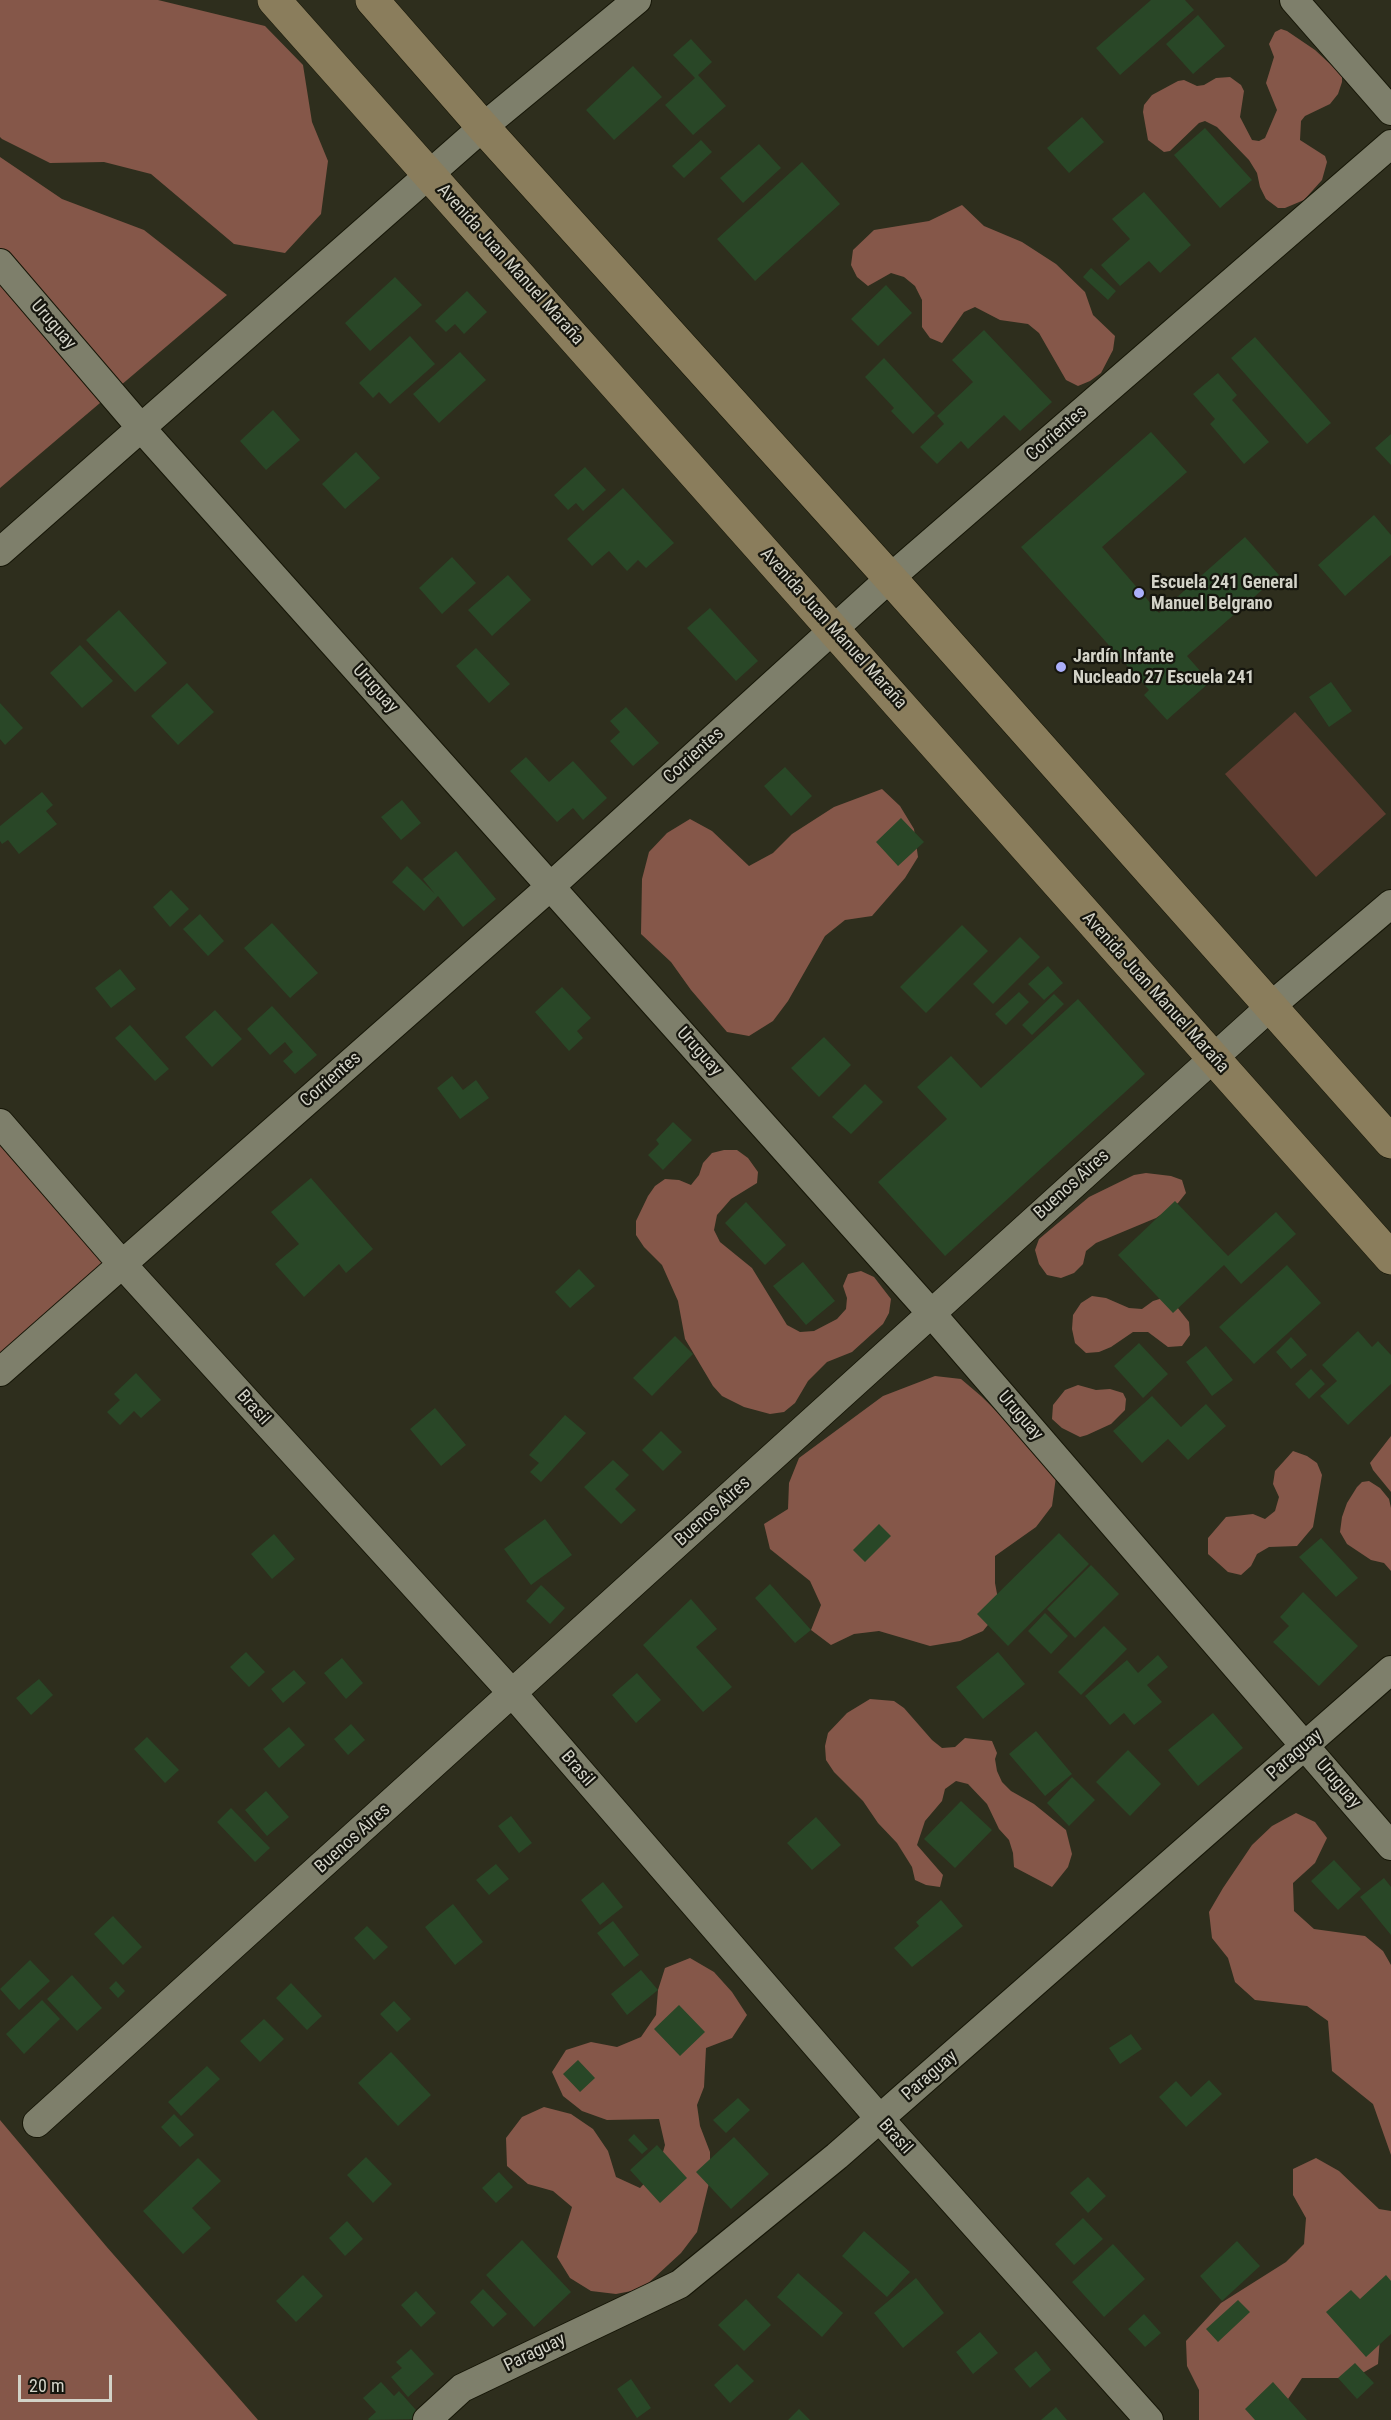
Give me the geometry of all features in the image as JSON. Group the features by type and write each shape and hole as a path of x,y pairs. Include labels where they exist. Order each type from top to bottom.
{"street":[{"name":"Avenida Juan Manuel Maraña","path":"274,0 1391,1258"},
{"path":"372,0 1391,1142"},
{"path":"0,552 483,127 637,0"},
{"path":"1294,0 1391,111"},
{"name":"Corrientes","path":"0,1372 551,886 890,578 1391,144"},
{"name":"Uruguay","path":"0,263 142,429 932,1312 1391,1846"},
{"name":"Buenos Aires","path":"37,2123 1271,1006 1391,904"},
{"name":"Brasil","path":"0,1123 122,1264 513,1694 880,2119 1149,2420"},
{"name":"Paraguay","path":"428,2420 462,2388 680,2284 880,2119 1391,1670"}],"shaded area":[{"path":"0,0 158,0 265,26 303,65 312,122 328,161 321,214 285,253 234,244 151,174 104,162 50,163 2,139 0,137"},
{"path":"1281,29 1315,50 1342,75 1338,94 1330,104 1305,116 1301,121 1300,140 1325,156 1327,162 1322,180 1304,200 1285,208 1278,208 1266,199 1257,173 1249,160 1217,127 1205,121 1199,123 1170,151 1164,152 1148,140 1143,112 1144,105 1152,95 1178,81 1184,80 1197,86 1216,78 1230,77 1241,85 1244,91 1240,117 1252,140 1259,141 1265,138 1277,110 1266,83 1274,57 1269,44 1275,32"},
{"path":"0,157 62,199 144,230 227,295 0,488"},
{"path":"962,205 984,226 1022,242 1056,264 1085,292 1093,315 1115,336 1113,350 1101,373 1078,386 1066,380 1039,333 1028,324 1000,320 975,307 964,312 942,343 930,338 922,327 922,300 915,286 904,277 891,273 868,286 857,277 851,265 853,250 874,230 929,221"},
{"path":"1295,712 1386,814 1316,877 1225,774"},
{"path":"882,789 900,806 914,829 918,857 905,878 872,916 845,920 825,936 788,1001 773,1021 749,1036 727,1032 691,990 671,962 641,934 642,879 649,852 667,833 690,819 712,831 749,866 773,853 792,834 834,807"},
{"path":"0,1140 105,1262 0,1355"},
{"path":"737,1150 748,1158 758,1172 757,1183 731,1199 717,1215 714,1230 720,1242 752,1268 787,1325 800,1332 814,1331 837,1319 846,1309 847,1298 843,1286 848,1274 861,1271 874,1277 891,1299 889,1313 883,1324 852,1352 827,1362 808,1381 795,1403 784,1412 770,1414 744,1407 722,1396 713,1386 685,1339 678,1301 662,1265 644,1247 636,1235 636,1221 655,1186 665,1179 679,1180 691,1185 699,1175 703,1163 712,1153"},
{"path":"1146,1173 1171,1176 1182,1180 1186,1193 1178,1203 1156,1218 1096,1243 1086,1251 1083,1264 1074,1273 1061,1278 1047,1275 1039,1264 1035,1250 1039,1239 1089,1197 1134,1175"},
{"path":"1092,1296 1106,1298 1129,1308 1142,1309 1153,1301 1166,1297 1189,1322 1190,1335 1182,1346 1168,1347 1148,1332 1133,1332 1111,1347 1099,1352 1086,1353 1075,1343 1072,1329 1073,1315 1081,1303"},
{"path":"935,1376 961,1379 1041,1455 1056,1477 1052,1506 1036,1527 995,1556 995,1583 1000,1610 983,1631 960,1641 930,1646 879,1631 854,1634 831,1645 811,1630 821,1605 810,1581 770,1549 764,1524 788,1509 789,1483 799,1458 883,1396"},
{"path":"1078,1385 1123,1393 1126,1399 1125,1410 1111,1424 1080,1437 1062,1428 1052,1419 1053,1405 1065,1390"},
{"path":"1391,1436 1391,1492 1370,1463"},
{"path":"1293,1451 1317,1463 1322,1475 1313,1527 1297,1546 1269,1547 1257,1554 1251,1566 1241,1575 1228,1572 1208,1554 1208,1538 1226,1517 1253,1514 1265,1519 1275,1511 1279,1497 1273,1484 1275,1471"},
{"path":"1369,1481 1380,1488 1389,1499 1391,1571 1384,1563 1371,1560 1347,1544 1340,1532 1347,1503 1362,1482"},
{"path":"870,1699 894,1701 904,1708 942,1748 955,1747 965,1738 992,1741 997,1753 995,1759 997,1771 1002,1782 1066,1830 1072,1854 1068,1867 1052,1887 1014,1867 1009,1840 999,1829 987,1804 968,1784 956,1781 945,1789 942,1801 925,1821 917,1845 943,1875 940,1887 926,1885 915,1880 912,1867 897,1843 826,1760 825,1746 828,1733 847,1713"},
{"path":"1296,1813 1315,1822 1327,1838 1315,1863 1293,1883 1294,1911 1314,1929 1365,1936 1383,1951 1391,1965 1391,2155 1373,2104 1332,2071 1328,2021 1307,2006 1255,2000 1235,1982 1228,1958 1212,1938 1209,1912 1223,1888 1252,1845 1272,1826"},
{"path":"690,1958 714,1972 732,1992 747,2015 732,2038 706,2048 704,2087 697,2105 700,2126 710,2152 710,2179 697,2232 681,2253 642,2289 616,2294 591,2291 570,2278 557,2257 572,2207 553,2191 528,2184 507,2166 506,2138 522,2117 544,2107 571,2114 593,2129 608,2151 616,2177 640,2188 658,2169 665,2145 659,2119 607,2120 582,2111 563,2096 552,2072 566,2050 591,2042 617,2047 641,2037 656,2015 658,1990 665,1968"},
{"path":"0,2120 106,2246 258,2420 0,2420"},
{"path":"1316,2158 1339,2171 1379,2209 1391,2211 1391,2300 1380,2337 1378,2364 1354,2378 1302,2378 1288,2399 1300,2420 1199,2420 1199,2390 1187,2366 1186,2341 1221,2303 1286,2262 1304,2244 1306,2218 1293,2195 1293,2169"}],"building":[{"path":"1151,0 1185,0 1194,10 1120,75 1096,48"},
{"path":"1198,15 1225,46 1193,74 1166,44"},
{"path":"691,39 712,62 698,75 726,106 693,135 665,105 695,78 673,55"},
{"path":"633,66 662,97 614,140 586,110"},
{"path":"1082,117 1104,142 1069,173 1047,148"},
{"path":"1205,128 1252,180 1220,208 1174,155"},
{"path":"701,140 712,152 684,178 672,166"},
{"path":"759,144 781,168 743,203 720,178"},
{"path":"802,162 840,204 755,281 717,239"},
{"path":"1144,192 1191,245 1160,273 1149,261 1120,286 1101,265 1130,239 1112,219"},
{"path":"1091,268 1116,291 1108,300 1083,277"},
{"path":"395,277 422,305 370,351 345,323"},
{"path":"886,285 912,313 878,346 851,319"},
{"path":"467,291 487,312 464,334 455,324 446,332 435,321"},
{"path":"984,330 1052,402 1020,431 1004,415 968,449 961,441 937,464 920,447 944,424 937,416 973,382 952,360"},
{"path":"410,336 435,364 390,404 379,392 373,398 359,383"},
{"path":"1255,337 1331,423 1307,444 1231,358"},
{"path":"460,352 486,380 439,423 413,394"},
{"path":"884,358 935,413 913,434 891,411 894,408 865,377"},
{"path":"1218,373 1237,395 1232,400 1269,442 1244,464 1210,424 1215,419 1193,394"},
{"path":"273,410 300,440 266,470 240,441"},
{"path":"1151,432 1187,472 1102,547 1159,613 1245,537 1279,575 1187,656 1210,682 1167,720 1144,695 1149,690 1021,547"},
{"path":"1391,434 1391,465 1375,448"},
{"path":"356,452 380,478 345,509 322,484"},
{"path":"585,467 606,490 583,511 576,503 568,510 554,495"},
{"path":"623,488 674,543 646,568 638,560 627,571 609,551 592,566 567,539"},
{"path":"1374,515 1391,535 1391,555 1345,596 1318,565"},
{"path":"452,557 476,583 442,614 419,588"},
{"path":"508,575 531,600 492,636 468,610"},
{"path":"710,608 758,661 736,681 687,628"},
{"path":"119,610 167,663 135,692 86,640"},
{"path":"80,645 113,681 82,708 50,673"},
{"path":"476,648 510,684 489,703 456,666"},
{"path":"1331,682 1352,711 1329,727 1309,697"},
{"path":"187,683 214,712 178,745 151,716"},
{"path":"0,703 23,728 5,745 0,739"},
{"path":"626,707 659,743 633,766 610,741 620,732 610,721"},
{"path":"526,757 549,782 573,761 607,798 583,820 573,808 557,822 510,771"},
{"path":"785,767 812,796 791,816 764,786"},
{"path":"42,792 53,805 46,811 57,824 19,854 8,840 2,844 0,826"},
{"path":"402,800 421,823 401,840 381,817"},
{"path":"901,818 924,842 898,866 876,842"},
{"path":"456,851 496,899 463,927 438,896 424,911 392,882 407,866 435,894 423,879"},
{"path":"171,890 189,909 170,927 153,907"},
{"path":"200,914 224,941 208,956 183,929"},
{"path":"272,923 318,973 290,998 244,948"},
{"path":"962,925 988,951 926,1013 900,987"},
{"path":"1020,937 1040,957 993,1004 973,984"},
{"path":"1048,966 1063,983 1044,1000 1028,984"},
{"path":"120,969 136,989 111,1008 95,988"},
{"path":"562,987 591,1018 577,1031 583,1038 569,1051 535,1012"},
{"path":"1019,992 1029,1002 1006,1025 995,1014"},
{"path":"1054,994 1064,1004 1032,1035 1022,1025"},
{"path":"1078,999 1145,1074 945,1256 878,1182 947,1119 917,1087 951,1056 981,1088"},
{"path":"272,1006 317,1055 295,1074 283,1061 293,1052 285,1042 270,1055 247,1029"},
{"path":"215,1010 242,1039 212,1067 185,1037"},
{"path":"130,1025 169,1069 155,1081 115,1038"},
{"path":"824,1037 851,1065 819,1097 791,1068"},
{"path":"452,1076 463,1090 476,1080 489,1098 460,1119 437,1088"},
{"path":"865,1084 883,1102 851,1134 832,1117"},
{"path":"673,1122 692,1140 663,1170 648,1155 659,1144 656,1140"},
{"path":"311,1178 373,1249 346,1273 339,1264 304,1297 275,1264 299,1244 271,1212"},
{"path":"1175,1201 1228,1256 1276,1212 1296,1234 1241,1284 1224,1265 1173,1313 1118,1255"},
{"path":"746,1202 786,1245 765,1265 725,1223"},
{"path":"803,1262 835,1301 806,1325 773,1286"},
{"path":"1287,1265 1321,1303 1254,1364 1219,1327"},
{"path":"579,1269 595,1286 570,1308 555,1292"},
{"path":"1358,1331 1372,1347 1378,1341 1391,1355 1391,1384 1348,1425 1320,1396 1337,1381 1322,1365"},
{"path":"675,1336 693,1354 652,1396 633,1378"},
{"path":"1291,1337 1307,1355 1291,1369 1276,1352"},
{"path":"1139,1343 1168,1374 1143,1398 1114,1366"},
{"path":"1206,1346 1233,1380 1212,1396 1186,1362"},
{"path":"1311,1369 1325,1384 1309,1399 1295,1384"},
{"path":"136,1373 161,1400 141,1418 134,1411 120,1425 107,1412 120,1400 114,1394"},
{"path":"1152,1396 1181,1427 1206,1404 1226,1426 1188,1460 1168,1439 1142,1463 1113,1431"},
{"path":"435,1408 466,1445 441,1466 410,1429"},
{"path":"565,1415 586,1433 541,1482 530,1472 539,1463 529,1455"},
{"path":"661,1431 682,1452 663,1471 642,1450"},
{"path":"613,1460 629,1475 615,1489 636,1510 621,1524 584,1487"},
{"path":"545,1519 572,1555 531,1585 504,1549"},
{"path":"879,1524 891,1536 865,1562 853,1550"},
{"path":"1059,1533 1089,1564 1008,1646 977,1614"},
{"path":"274,1534 295,1559 272,1579 251,1554"},
{"path":"1321,1538 1358,1578 1336,1597 1299,1557"},
{"path":"1091,1565 1119,1594 1075,1638 1047,1609"},
{"path":"770,1584 811,1630 795,1643 755,1598"},
{"path":"541,1585 565,1608 550,1624 526,1601"},
{"path":"1303,1592 1358,1646 1319,1686 1273,1642 1289,1626 1280,1617"},
{"path":"691,1599 717,1629 696,1647 732,1687 703,1712 643,1645"},
{"path":"1045,1613 1068,1636 1051,1654 1028,1631"},
{"path":"1104,1626 1127,1649 1081,1695 1058,1672"},
{"path":"246,1652 265,1672 249,1687 230,1667"},
{"path":"998,1652 1025,1684 983,1719 956,1687"},
{"path":"1158,1655 1168,1667 1147,1685 1162,1702 1134,1725 1124,1713 1110,1725 1085,1696 1127,1660 1138,1673"},
{"path":"342,1658 363,1683 346,1699 324,1673"},
{"path":"294,1670 306,1683 283,1703 271,1689"},
{"path":"637,1673 661,1700 636,1723 612,1695"},
{"path":"39,1679 53,1695 31,1715 16,1698"},
{"path":"1213,1713 1243,1748 1198,1786 1168,1750"},
{"path":"351,1724 365,1740 348,1755 334,1739"},
{"path":"289,1727 305,1745 279,1768 263,1749"},
{"path":"1036,1731 1072,1774 1045,1796 1009,1754"},
{"path":"147,1737 179,1770 165,1783 134,1749"},
{"path":"1128,1750 1161,1784 1130,1816 1096,1782"},
{"path":"1072,1777 1095,1800 1069,1826 1047,1803"},
{"path":"266,1791 289,1817 267,1836 245,1810"},
{"path":"961,1801 992,1830 955,1868 924,1839"},
{"path":"231,1808 270,1848 255,1862 217,1822"},
{"path":"511,1816 532,1843 519,1853 498,1826"},
{"path":"816,1817 841,1845 812,1870 787,1843"},
{"path":"1334,1860 1361,1889 1338,1910 1311,1881"},
{"path":"496,1864 509,1879 489,1895 476,1880"},
{"path":"1384,1878 1391,1887 1391,1935 1360,1897"},
{"path":"603,1882 623,1907 600,1925 581,1900"},
{"path":"941,1900 963,1926 912,1967 894,1948 919,1926 916,1922"},
{"path":"453,1904 483,1942 455,1965 425,1927"},
{"path":"113,1916 142,1947 123,1965 94,1934"},
{"path":"613,1921 639,1955 624,1967 597,1933"},
{"path":"367,1926 388,1947 374,1960 354,1938"},
{"path":"30,1960 50,1981 19,2010 0,1989"},
{"path":"641,1970 658,1990 627,2015 611,1994"},
{"path":"72,1975 102,2008 77,2031 47,1999"},
{"path":"116,1981 125,1991 118,1998 109,1988"},
{"path":"291,1983 322,2016 307,2030 276,1998"},
{"path":"42,2000 60,2019 24,2054 6,2034"},
{"path":"394,2001 411,2019 397,2032 380,2014"},
{"path":"679,2005 705,2032 680,2056 654,2029"},
{"path":"264,2019 284,2039 260,2062 240,2041"},
{"path":"1131,2034 1142,2049 1120,2064 1109,2048"},
{"path":"391,2052 431,2095 398,2126 358,2083"},
{"path":"578,2060 595,2078 580,2092 563,2074"},
{"path":"207,2066 220,2079 181,2116 168,2102"},
{"path":"1209,2080 1222,2094 1186,2127 1159,2097 1176,2081 1191,2097"},
{"path":"738,2098 750,2110 726,2133 713,2120"},
{"path":"174,2114 194,2135 180,2147 161,2127"},
{"path":"634,2134 648,2149 642,2154 628,2140"},
{"path":"734,2137 769,2174 731,2209 696,2172"},
{"path":"657,2145 687,2178 660,2203 630,2170"},
{"path":"366,2157 392,2184 373,2203 347,2175"},
{"path":"198,2158 221,2181 192,2208 211,2228 183,2254 143,2211"},
{"path":"499,2172 513,2187 496,2203 482,2188"},
{"path":"1088,2177 1106,2196 1088,2213 1070,2193"},
{"path":"1083,2218 1103,2239 1074,2265 1055,2244"},
{"path":"347,2221 363,2239 345,2256 329,2238"},
{"path":"864,2231 910,2272 887,2297 842,2256"},
{"path":"522,2240 571,2292 534,2327 486,2275"},
{"path":"1237,2241 1260,2266 1222,2301 1200,2276"},
{"path":"1113,2244 1145,2279 1104,2317 1072,2282"},
{"path":"798,2273 843,2313 822,2337 777,2297"},
{"path":"303,2275 323,2296 296,2322 276,2301"},
{"path":"1386,2275 1391,2281 1391,2334 1366,2357 1326,2312 1351,2290 1360,2299"},
{"path":"916,2278 944,2313 903,2348 874,2313"},
{"path":"483,2289 507,2314 493,2327 470,2302"},
{"path":"416,2291 436,2313 421,2327 401,2305"},
{"path":"746,2299 771,2325 744,2351 718,2325"},
{"path":"1238,2300 1250,2312 1218,2342 1206,2329"},
{"path":"1144,2314 1161,2333 1145,2347 1128,2329"},
{"path":"980,2332 998,2353 973,2374 956,2352"},
{"path":"411,2349 434,2374 408,2397 391,2377 402,2368 396,2362"},
{"path":"1036,2351 1051,2370 1030,2388 1014,2369"},
{"path":"1355,2363 1374,2383 1357,2399 1338,2378"},
{"path":"737,2364 754,2381 730,2403 714,2385"},
{"path":"631,2379 651,2408 637,2418 617,2389"},
{"path":"381,2382 394,2396 399,2391 424,2419 369,2420 376,2412 363,2398"},
{"path":"1273,2382 1307,2420 1255,2420 1245,2409"},
{"path":"1056,2407 1067,2420 1041,2420"},
{"path":"799,2409 810,2420 788,2420"}],"place":[{"name":"Escuela 241 General Manuel Belgrano","path":"1139,593"},
{"name":"Jardín Infante Nucleado 27 Escuela 241","path":"1061,667"}]}
